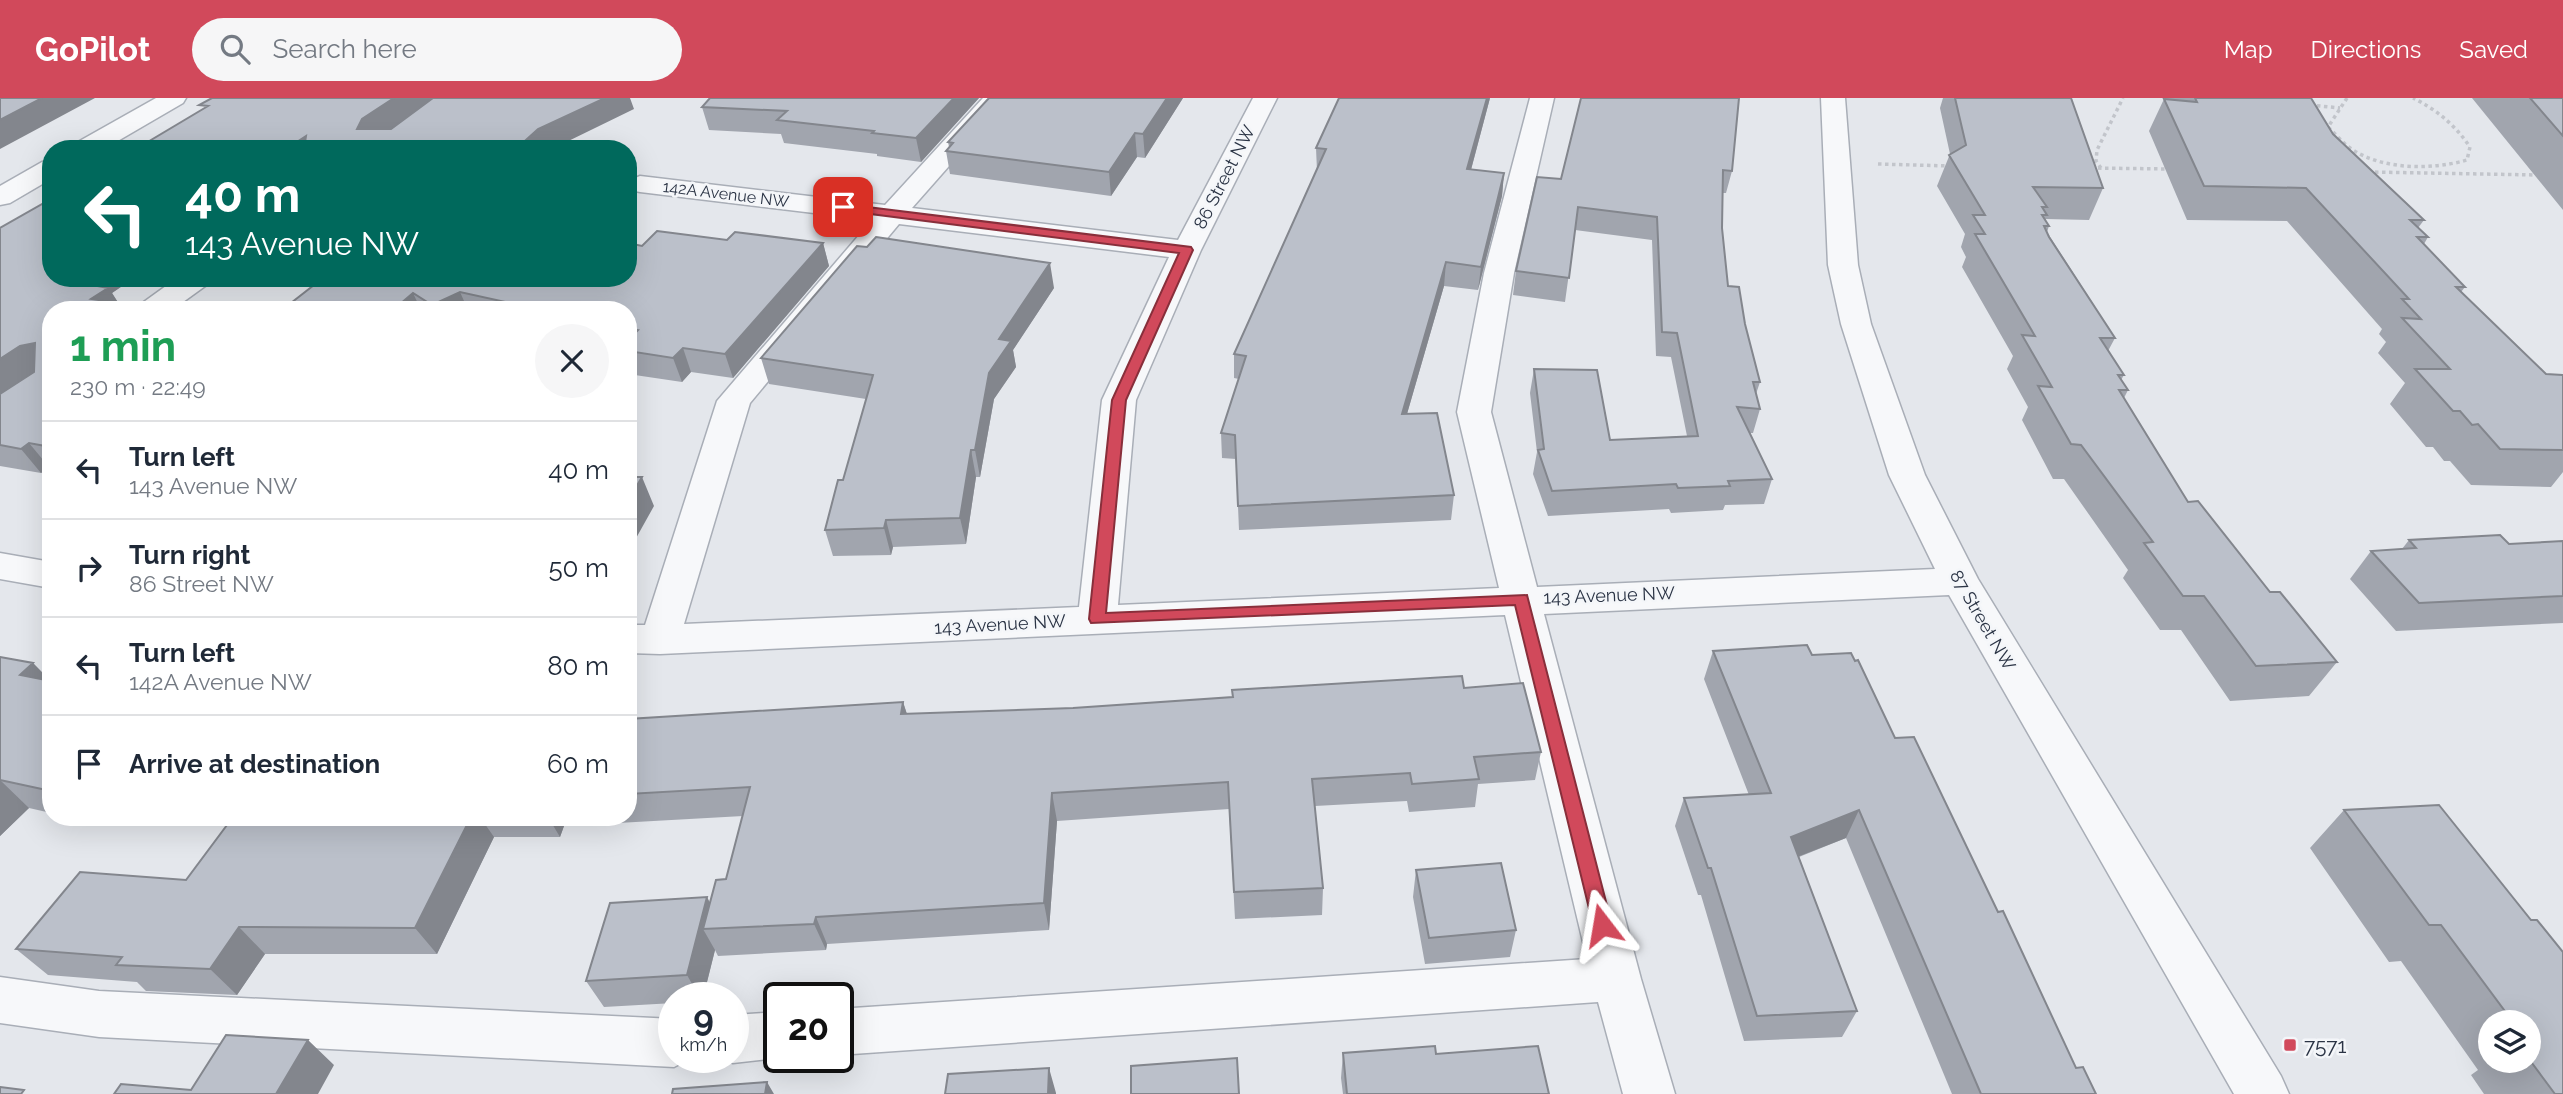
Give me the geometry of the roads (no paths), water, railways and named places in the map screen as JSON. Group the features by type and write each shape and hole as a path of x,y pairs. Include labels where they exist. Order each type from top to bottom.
{"street":[{"path":"101,140 174,98"},
{"path":"644,639 734,401 893,213 997,98"},
{"name":"86 Street NW","path":"1097,619 1119,400 1187,250 1265,98"},
{"path":"1542,98 1499,273 1474,412 1616,979 1649,1094"},
{"name":"87 Street NW","path":"1833,98 1843,265 1856,324 1907,475 1960,581 2263,1094"},
{"path":"0,197 42,173"},
{"name":"142A Avenue NW","path":"640,184 1187,250"},
{"path":"165,301 184,287"},
{"path":"0,566 42,573"},
{"name":"143 Avenue NW","path":"644,639 1960,581"},
{"path":"854,1031 1616,979"},
{"path":"0,1000 99,1014 658,1042"}],"place":[{"name":"7571","path":"2290,1045"}]}
